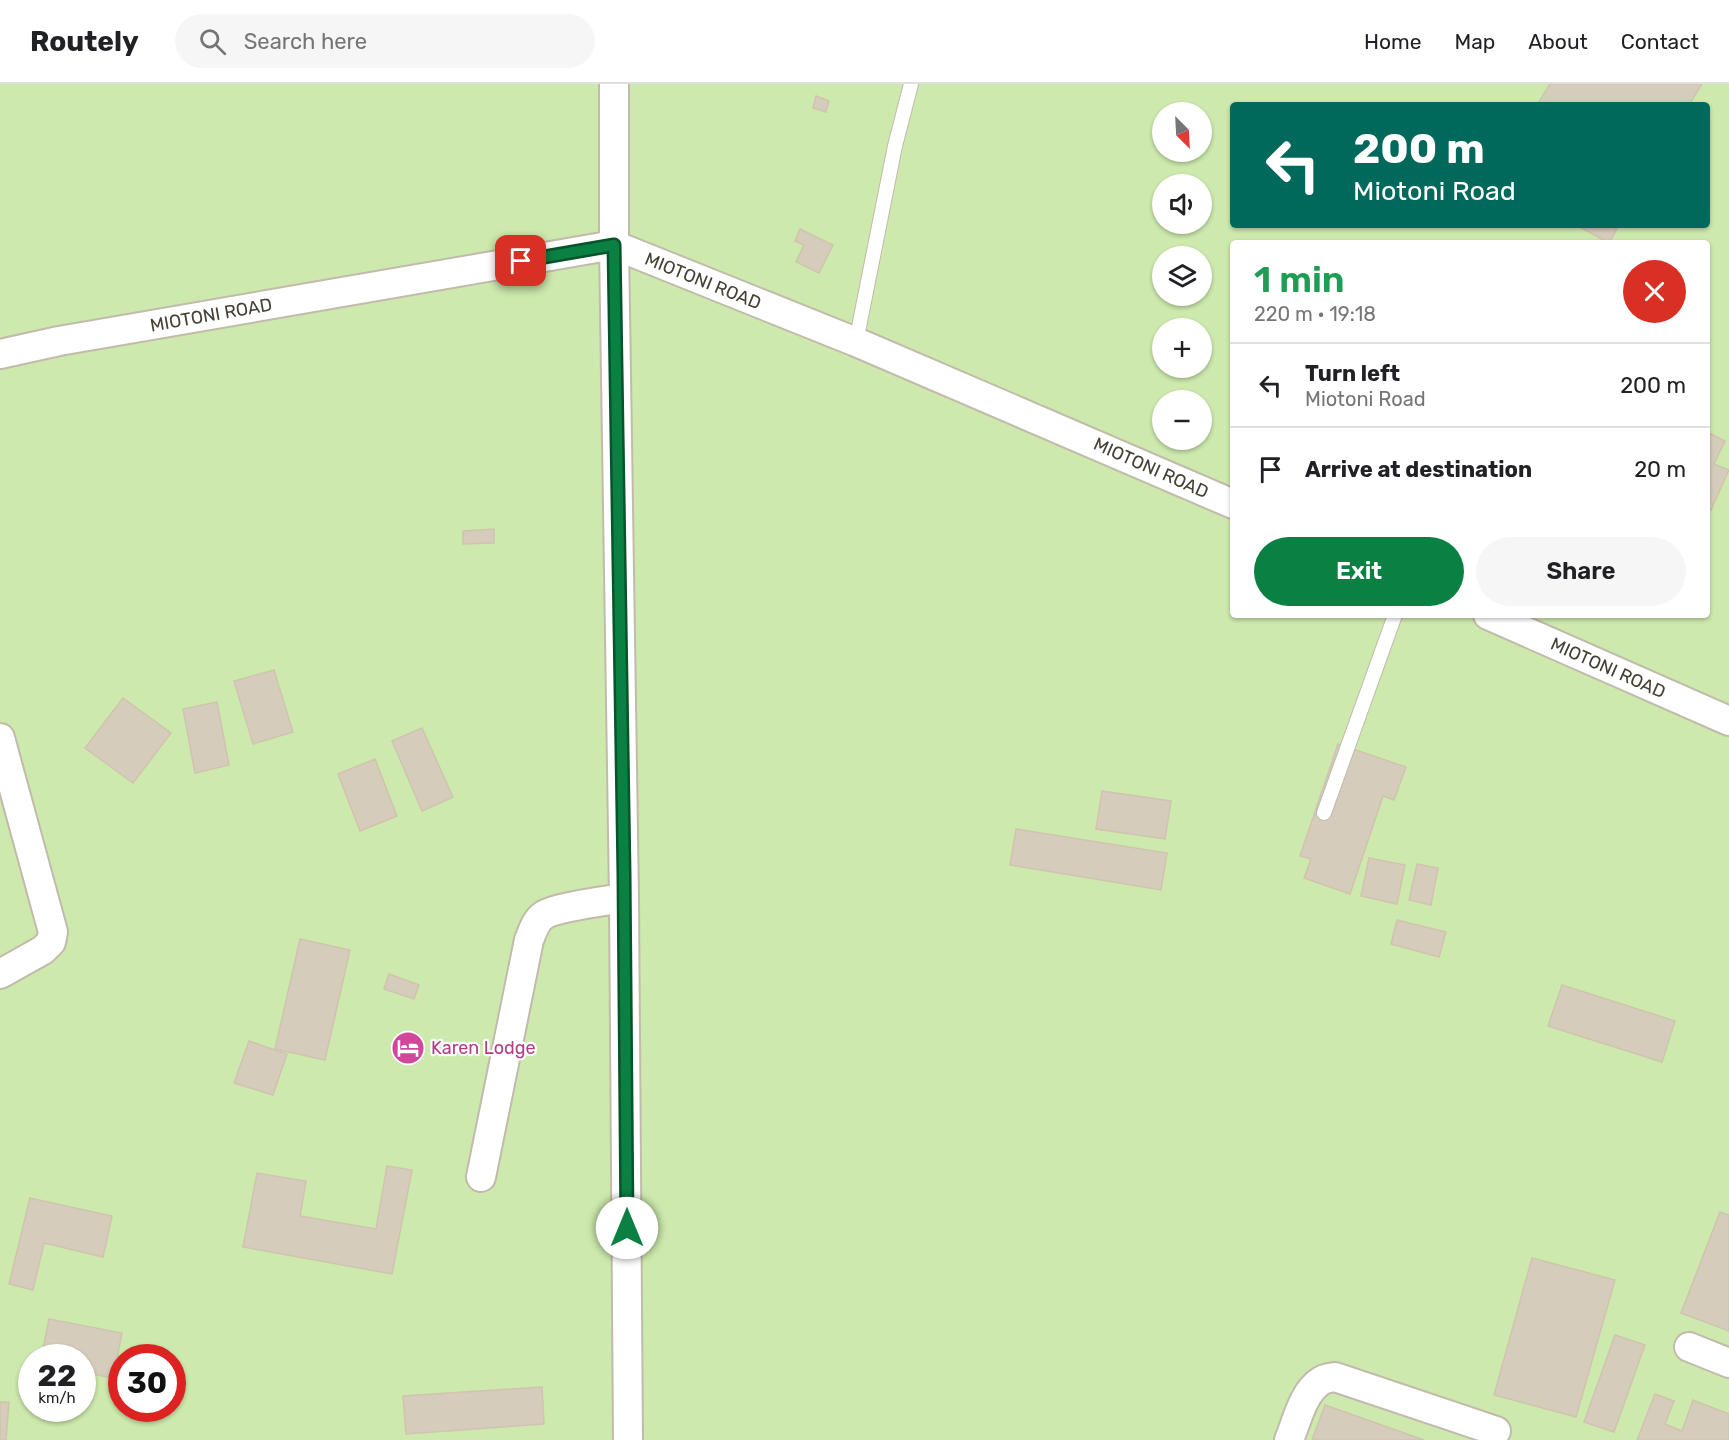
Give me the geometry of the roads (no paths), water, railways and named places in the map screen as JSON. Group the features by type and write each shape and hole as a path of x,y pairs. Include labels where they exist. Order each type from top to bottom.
{"street":[{"path":"614,84 628,1440"},
{"name":"MIOTONI ROAD","path":"0,354 59,341 614,245 856,342 1230,503"},
{"name":"MIOTONI ROAD","path":"1495,618 1729,722"},
{"path":"0,738 52,932 51,942 43,950 0,974"},
{"path":"481,1177 529,940 537,922 544,915 556,910 624,898"},
{"path":"1689,1347 1729,1363"},
{"path":"1289,1440 1306,1398 1313,1387 1323,1380 1335,1377 1496,1431"}],"lane":[{"path":"856,342 895,146 910,84"},
{"path":"1324,813 1394,618"}],"place":[{"name":"Karen Lodge","path":"408,1048"}]}
